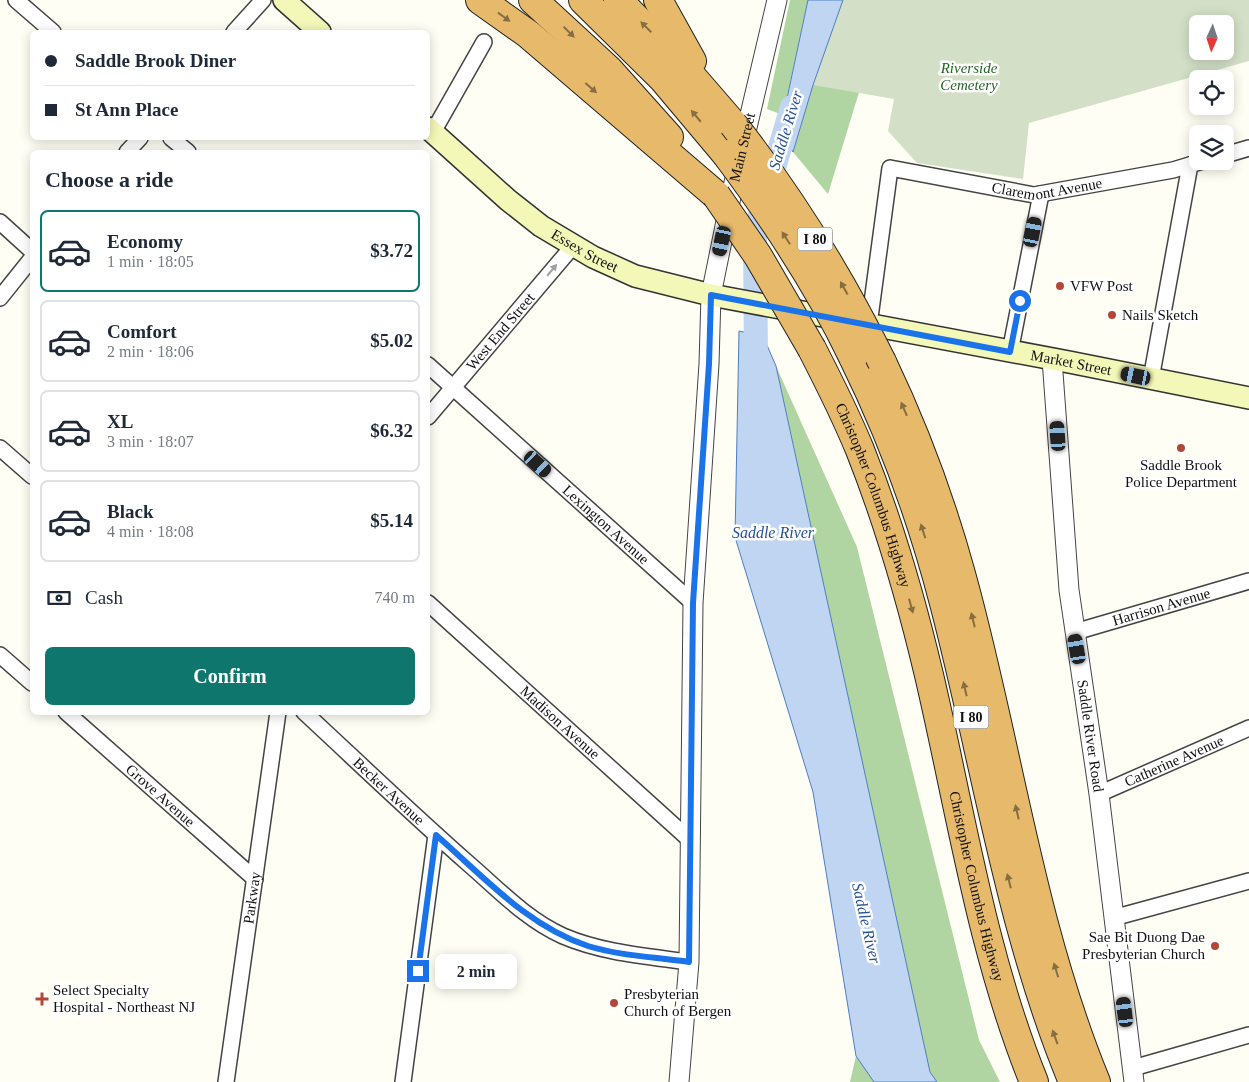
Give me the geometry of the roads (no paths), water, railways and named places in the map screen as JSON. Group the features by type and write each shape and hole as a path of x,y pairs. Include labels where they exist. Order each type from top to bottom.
{"highway":[{"path":"480,0 528,34 716,196"},
{"name":"Christopher Columbus Highway","path":"533,0 630,92 664,130 716,196 758,256 812,349 841,406 884,515 905,583 929,675 974,886 998,977 1034,1082"},
{"name":"I 80","path":"583,0 663,79 726,154 775,221 805,268 830,310 853,357 893,446 932,557 1019,922 1046,1013 1073,1082"},
{"name":"I 80","path":"618,0 682,65 733,124 780,186 844,288 882,362 923,454 948,530 973,620 1042,919 1068,1009 1096,1082"},
{"path":"658,0 714,102"}],"main road":[{"path":"284,0 318,30"},
{"name":"Essex Street","path":"430,130 527,217 573,246 635,276 720,297 775,307"},
{"name":"Market Street","path":"775,307 1249,398"}],"street":[{"path":"16,0 51,30"},
{"path":"236,30 263,0"},
{"name":"Main Street","path":"679,1082 689,962 693,603 709,364 720,297 734,187 777,0"},
{"path":"430,130 484,42"},
{"path":"129,150 138,140"},
{"path":"173,140 186,150"},
{"path":"1234,152 1249,148"},
{"name":"Claremont Avenue","path":"869,325 890,168 1034,195 1173,170 1189,165"},
{"path":"1151,379 1195,170"},
{"path":"1010,352 1041,194"},
{"path":"0,222 30,249"},
{"name":"West End Street","path":"430,415 573,246"},
{"path":"0,298 30,260"},
{"name":"Saddle River Road","path":"1052,360 1069,590 1099,794 1134,1075"},
{"name":"Lexington Avenue","path":"430,367 693,603"},
{"path":"0,448 30,474"},
{"name":"Harrison Avenue","path":"1074,632 1249,581"},
{"name":"Madison Avenue","path":"430,605 691,841"},
{"path":"0,655 30,681"},
{"name":"Grove Avenue","path":"69,715 255,879"},
{"name":"Parkway","path":"226,1082 278,715"},
{"name":"Becker Avenue","path":"307,715 436,835 522,911 561,935 588,946 609,951 689,962"},
{"name":"Catherine Avenue","path":"1099,794 1249,728"},
{"path":"403,1082 436,835"},
{"path":"1113,918 1249,881"},
{"path":"1134,1075 1249,1036"}],"water":[{"name":"Saddle River","path":"808,0 843,0 813,85 793,152 780,131"},
{"name":"Saddle River","path":"739,331 763,336 776,366 930,1072 937,1082 874,1082 856,1056 813,792 735,537"}],"waterway":[{"name":"Saddle River","path":"756,366 755,232 792,107"}],"place":[{"name":"VFW Post","path":"1060,286"},
{"name":"Nails Sketch","path":"1112,315"},
{"name":"Saddle Brook Police Department","path":"1181,448"},
{"name":"Sae Bit Duong Dae Presbyterian Church","path":"1215,946"},
{"name":"Select Specialty Hospital - Northeast NJ","path":"42,999"},
{"name":"Presbyterian Church of Bergen","path":"614,1003"}],"park label":[{"name":"Riverside Cemetery","path":"969,76"}]}
